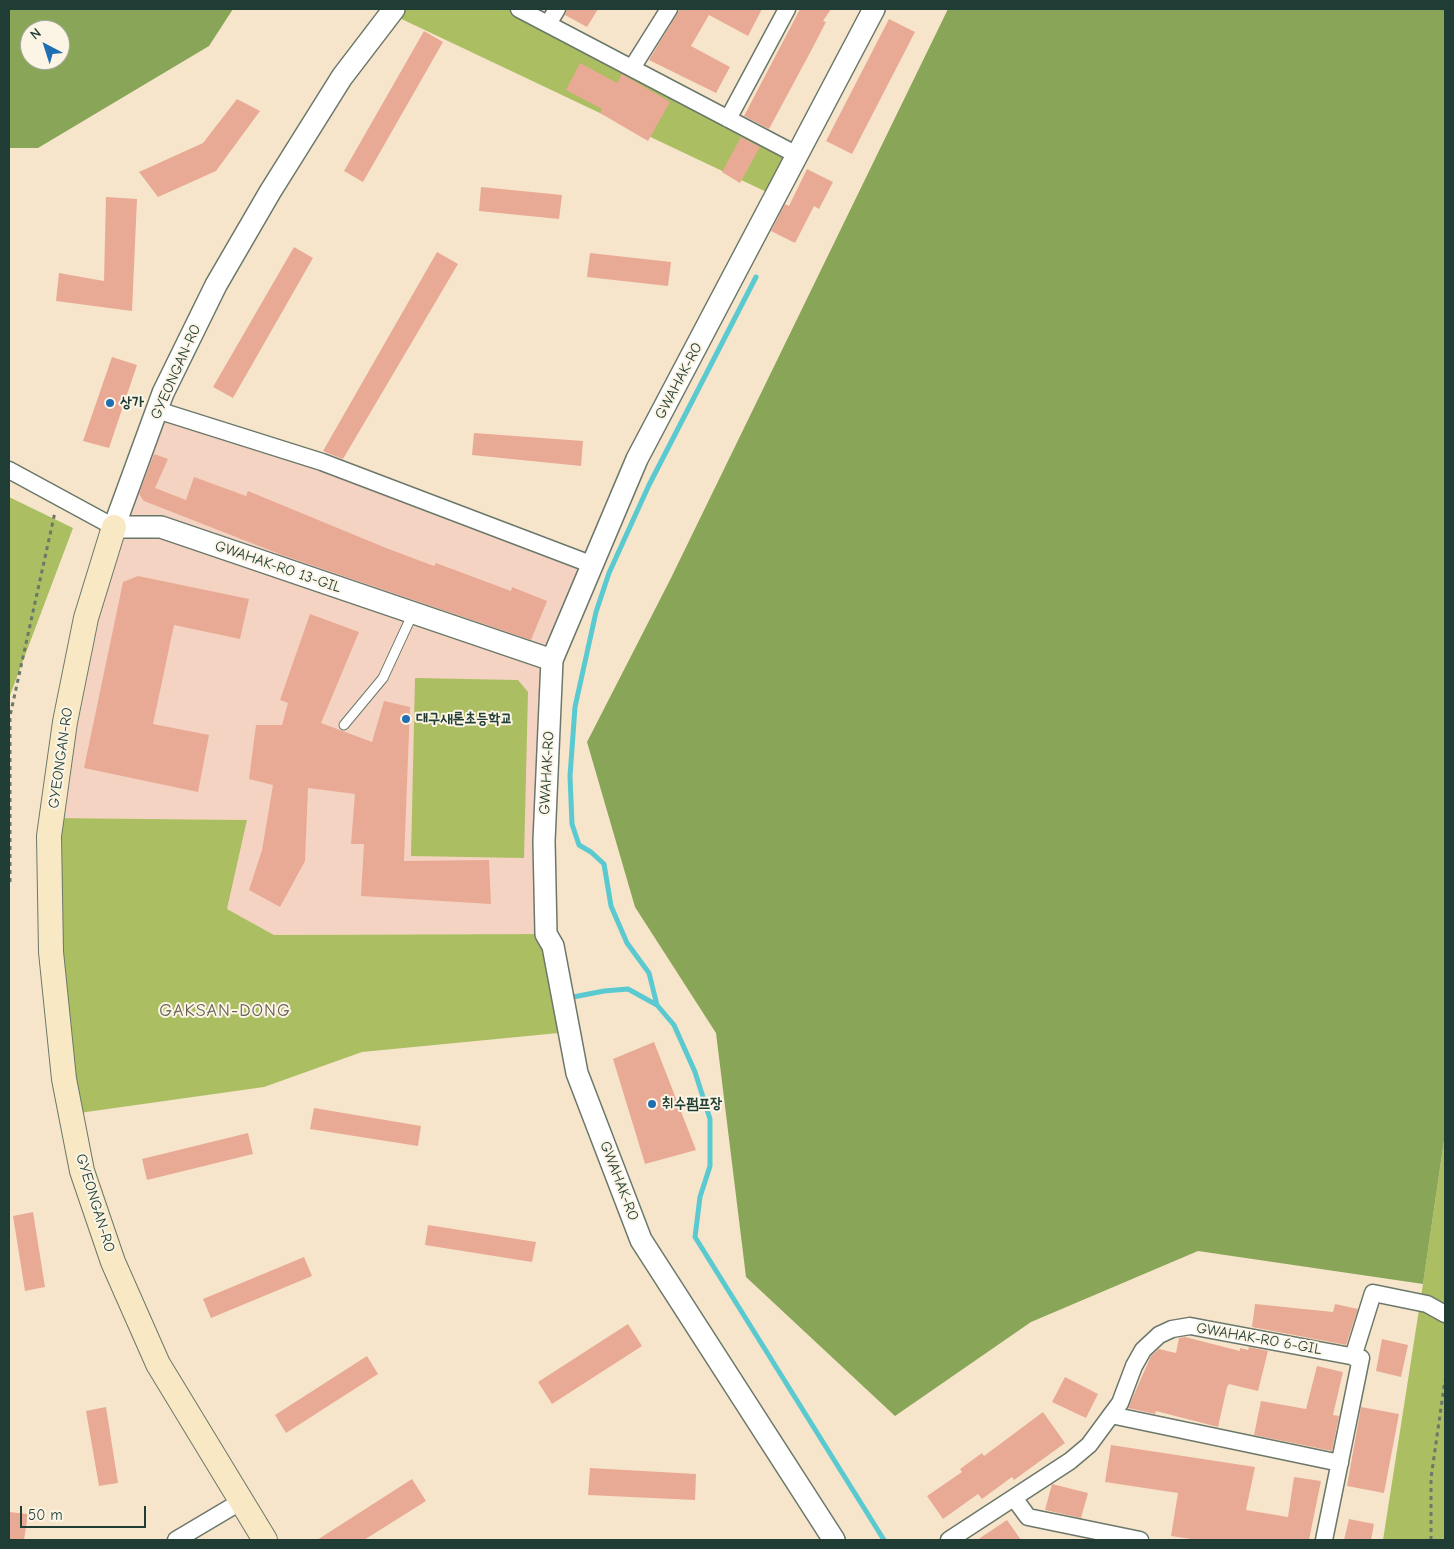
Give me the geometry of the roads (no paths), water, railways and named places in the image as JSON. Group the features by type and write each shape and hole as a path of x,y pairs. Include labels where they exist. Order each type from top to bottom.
{"main road":[{"name":"GYEONGAN-RO","path":"114,527 86,618 65,722 49,836 51,952 64,1079 82,1171 113,1262 158,1364 240,1502 265,1540"}],"street":[{"name":"GYEONGAN-RO","path":"114,527 157,410 216,285 270,192 342,77 394,9"},
{"path":"519,9 797,155"},
{"path":"548,24 557,9"},
{"path":"632,68 669,9"},
{"path":"728,119 787,9"},
{"name":"GWAHAK-RO","path":"834,1540 642,1240 577,1073 553,946 546,934 544,841 552,660 637,459 874,9"},
{"path":"157,410 322,462 592,565"},
{"name":"GWAHAK-RO 13-GIL","path":"9,470 114,527 161,527 552,660"},
{"path":"1324,1540 1340,1463 1357,1357 1373,1293 1427,1304 1445,1314"},
{"name":"GWAHAK-RO 6-GIL","path":"949,1540 1070,1461 1089,1445 1120,1402 1134,1366 1143,1350 1159,1335 1172,1329 1190,1326 1357,1357"},
{"path":"1110,1415 1340,1463"},
{"path":"1014,1498 1028,1517 1136,1540"},
{"path":"176,1540 240,1502"}],"lane":[{"path":"344,725 383,678 413,613"}],"waterway":[{"path":"756,277 649,485 609,573 596,612 575,707 570,776 572,824 579,845 591,852 604,864 611,906 627,943 649,973 657,1005 674,1025 695,1072 710,1119 710,1166 700,1197 695,1237 884,1540"},
{"path":"568,998 604,991 628,989 657,1005"}],"place":[{"name":"상가","path":"110,403"},
{"name":"대구새론초등학교","path":"406,719"},
{"name":"취수펌프장","path":"652,1104"}],"district":[{"name":"GAKSAN-DONG","path":"225,1011"}]}
